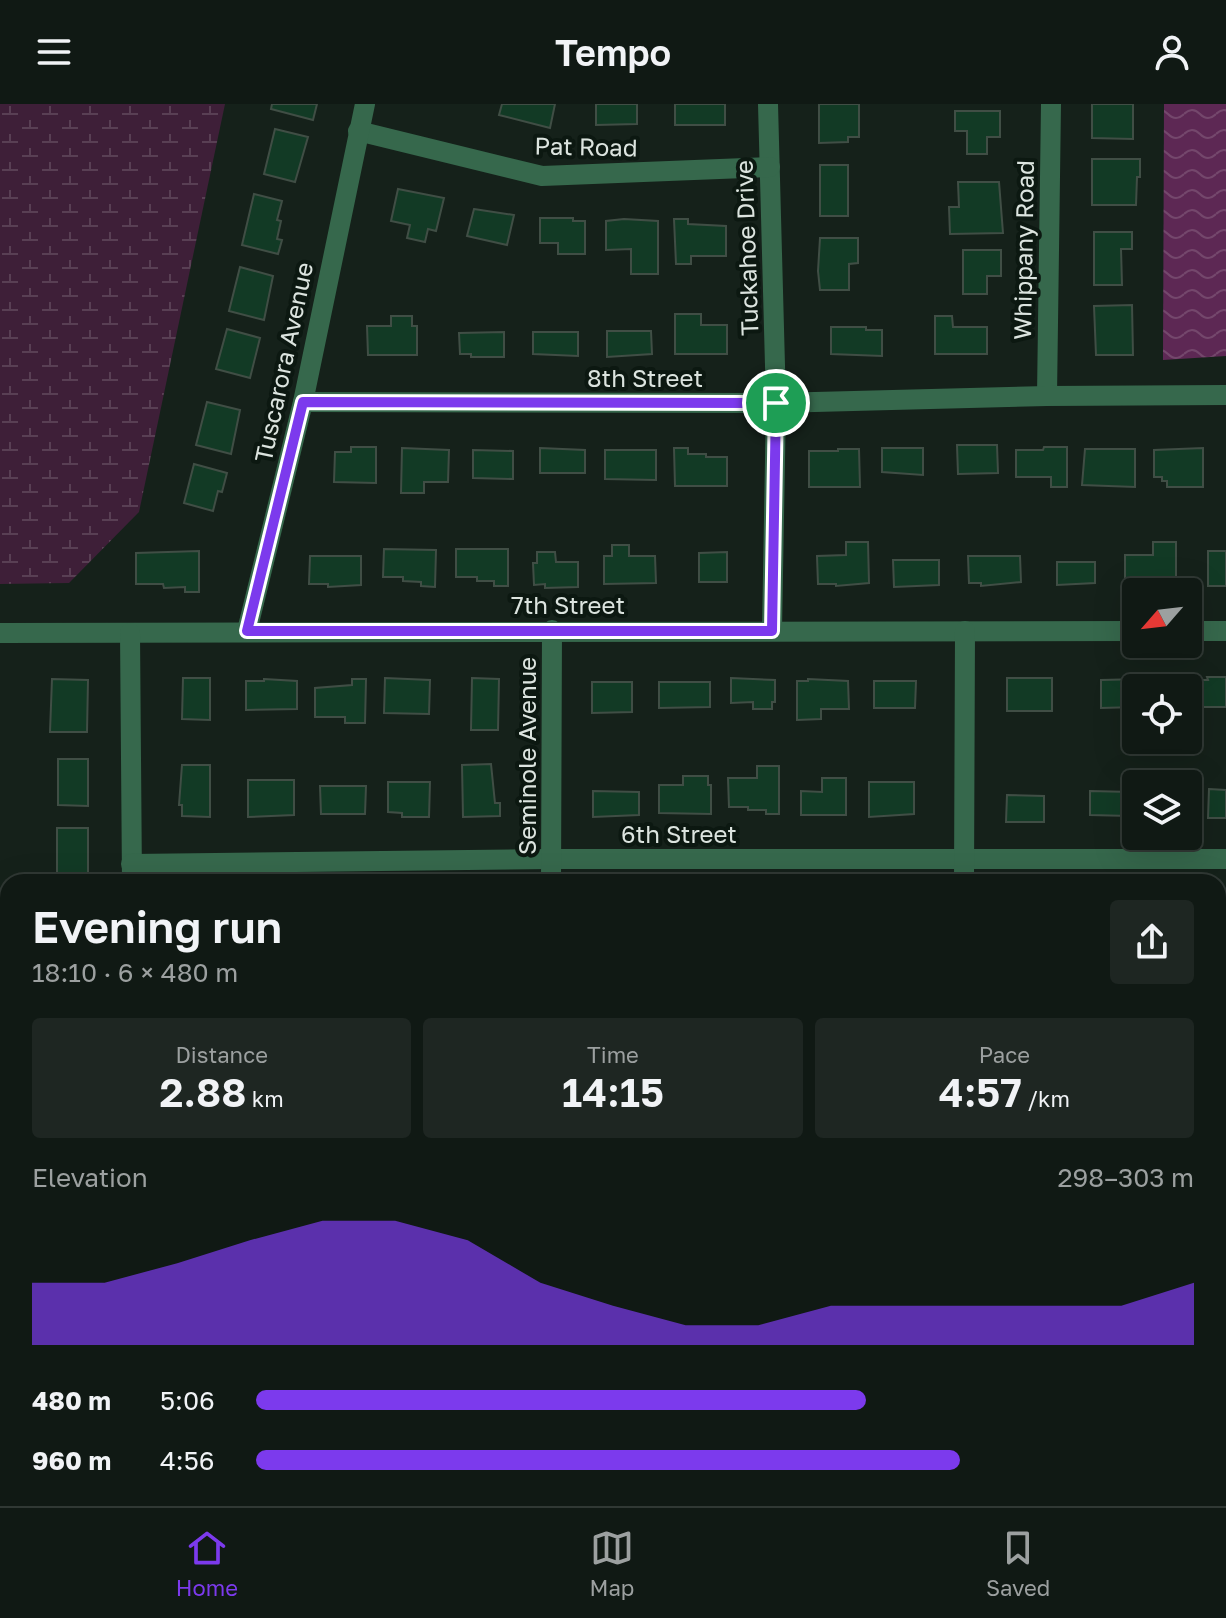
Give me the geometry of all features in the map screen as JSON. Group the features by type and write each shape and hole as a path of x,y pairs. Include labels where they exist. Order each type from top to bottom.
{"street":[{"name":"Tuscarora Avenue","path":"247,631 303,402 365,104"},
{"name":"Tuckahoe Drive","path":"768,104 776,403 772,631"},
{"name":"Whippany Road","path":"1047,396 1051,104"},
{"name":"Pat Road","path":"358,131 542,176 770,167"},
{"name":"8th Street","path":"303,402 776,403 1226,395"},
{"name":"Seminole Avenue","path":"551,874 552,630"},
{"path":"964,874 965,631"},
{"name":"7th Street","path":"0,633 1122,631"},
{"path":"1202,631 1226,631"},
{"path":"130,633 132,873"},
{"name":"6th Street","path":"132,873 551,859 1226,859"}],"green space":[{"path":"0,104 225,104 139,512 69,583 0,584"}],"water":[{"path":"1164,104 1226,104 1226,356 1163,360"}],"building":[{"path":"272,104 317,104 313,120 271,109"},
{"path":"502,104 555,104 550,128 499,115"},
{"path":"596,104 637,104 637,124 596,125"},
{"path":"675,104 725,104 725,125 675,125"},
{"path":"819,104 859,104 859,137 848,137 848,142 819,143"},
{"path":"1092,104 1133,104 1133,139 1092,138"},
{"path":"955,111 1000,111 1000,137 987,137 987,154 967,154 967,131 955,131"},
{"path":"275,129 308,137 295,182 264,174"},
{"path":"1092,159 1140,159 1136,205 1092,205"},
{"path":"820,165 848,165 848,216 820,216"},
{"path":"958,182 999,182 1003,233 950,234 949,207 959,207"},
{"path":"398,189 444,198 436,231 428,229 425,242 407,238 410,225 391,221"},
{"path":"254,194 282,201 277,220 281,221 277,239 282,240 278,254 242,245"},
{"path":"474,209 514,215 507,245 467,236"},
{"path":"540,218 585,221 585,254 558,254 558,243 540,243"},
{"path":"674,219 688,219 688,224 726,226 726,256 691,256 691,264 676,264"},
{"path":"606,221 658,221 658,274 631,274 631,249 606,250"},
{"path":"1094,232 1132,232 1132,249 1121,249 1122,285 1094,285"},
{"path":"820,238 858,238 858,263 849,264 849,290 820,290"},
{"path":"963,250 1001,250 1001,276 987,276 987,294 963,294"},
{"path":"240,267 273,276 264,320 229,311"},
{"path":"1132,305 1133,355 1096,355 1094,306"},
{"path":"675,314 701,314 701,325 727,325 727,354 675,354"},
{"path":"391,316 412,316 412,326 417,326 417,355 368,355 367,326 391,326"},
{"path":"935,316 952,316 953,327 987,327 987,354 935,354"},
{"path":"831,327 882,330 882,356 831,354"},
{"path":"227,329 260,338 250,378 216,369"},
{"path":"607,331 651,331 652,354 607,357"},
{"path":"504,332 504,357 460,354 459,333"},
{"path":"533,332 578,332 578,356 533,354"},
{"path":"207,402 240,410 231,454 196,445"},
{"path":"957,445 997,445 998,473 958,474"},
{"path":"351,447 376,447 376,483 334,482 335,452 351,452"},
{"path":"1044,447 1067,447 1067,487 1051,487 1051,477 1016,477 1016,450 1043,450"},
{"path":"402,448 449,450 448,482 424,482 424,493 401,493"},
{"path":"540,448 585,450 585,473 540,473"},
{"path":"674,448 688,448 688,454 727,457 727,486 675,486"},
{"path":"882,448 923,448 923,475 882,472"},
{"path":"1203,448 1203,487 1167,487 1167,481 1162,481 1162,477 1154,477 1154,450"},
{"path":"859,449 860,487 809,487 809,451"},
{"path":"1085,449 1135,449 1135,487 1082,485"},
{"path":"473,450 513,451 513,479 473,478"},
{"path":"605,450 656,450 656,480 605,479"},
{"path":"194,464 227,473 213,511 184,503"},
{"path":"846,542 868,542 869,583 818,584 817,556 846,555"},
{"path":"1153,542 1176,542 1176,578 1125,578 1125,555 1153,555"},
{"path":"612,545 629,545 629,556 655,556 656,583 604,584 604,556 612,556"},
{"path":"384,549 436,550 435,587 403,581 403,577 383,577"},
{"path":"456,549 508,549 508,586 494,586 494,581 477,581 477,577 456,577"},
{"path":"199,551 199,592 185,592 185,587 164,588 163,584 136,584 136,553"},
{"path":"1208,551 1226,551 1226,586 1208,586"},
{"path":"537,552 555,552 556,562 578,562 578,587 545,588 545,584 534,585 533,563 537,563"},
{"path":"727,552 727,582 699,582 699,553"},
{"path":"310,556 361,556 361,585 328,587 328,584 309,584"},
{"path":"968,556 1020,556 1021,582 981,586 981,583 969,583"},
{"path":"893,560 939,560 939,585 894,587"},
{"path":"1057,562 1095,562 1095,583 1057,585"},
{"path":"1207,677 1226,677 1226,707 1202,707 1202,680 1208,680"},
{"path":"183,678 210,678 210,720 182,719"},
{"path":"385,678 430,680 429,714 384,713"},
{"path":"472,678 499,679 498,730 471,730"},
{"path":"731,678 775,680 772,709 753,709 753,702 731,703"},
{"path":"1007,678 1052,678 1052,711 1007,711"},
{"path":"52,679 88,680 87,732 50,732"},
{"path":"352,679 366,679 365,723 345,723 345,717 315,717 315,688 352,685"},
{"path":"1122,679 1122,707 1101,708 1101,680"},
{"path":"246,681 297,681 297,709 246,710"},
{"path":"797,681 848,681 849,709 821,709 821,719 797,720"},
{"path":"874,681 916,681 915,708 874,708"},
{"path":"592,682 632,682 632,712 592,713"},
{"path":"659,682 710,682 710,707 659,708"},
{"path":"58,759 88,759 88,806 58,805"},
{"path":"491,764 495,803 500,803 500,816 463,817 462,765"},
{"path":"182,765 210,765 210,817 182,816 182,805 179,805"},
{"path":"757,766 779,766 779,814 748,810 748,807 729,807 728,778 757,778"},
{"path":"683,776 708,776 711,814 659,813 659,785 683,785"},
{"path":"822,778 846,778 846,815 801,815 801,791 822,792"},
{"path":"248,780 294,780 294,815 248,817"},
{"path":"388,782 430,782 429,817 402,817 402,813 388,812"},
{"path":"869,782 914,782 914,814 869,817"},
{"path":"320,786 366,786 365,814 321,814"},
{"path":"1209,789 1226,790 1226,818 1208,818"},
{"path":"593,791 639,792 639,815 593,817"},
{"path":"1090,791 1122,792 1122,816 1090,815"},
{"path":"1007,795 1044,796 1044,822 1006,822"},
{"path":"57,828 88,828 88,874 57,874"}],"route":[{"path":"303,402 776,403 772,631 247,631 303,402"}]}
